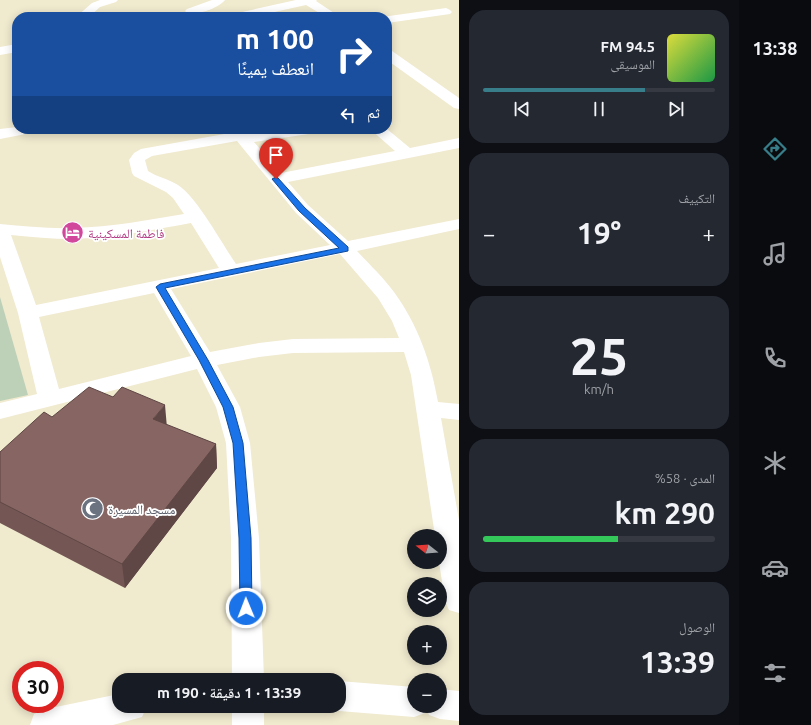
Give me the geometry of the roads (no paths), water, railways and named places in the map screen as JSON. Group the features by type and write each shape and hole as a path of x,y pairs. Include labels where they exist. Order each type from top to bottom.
{"street":[{"path":"88,12 96,5 112,0"},
{"path":"190,10 214,4 219,0"},
{"path":"258,12 310,0 327,12"},
{"path":"432,4 459,19"},
{"path":"392,18 446,12"},
{"path":"0,50 12,49"},
{"path":"392,59 440,90 459,105"},
{"path":"440,90 459,88"},
{"path":"0,134 12,132"},
{"path":"230,272 196,217 172,188 140,173 137,160 140,156 147,152 252,134"},
{"path":"384,134 407,153"},
{"path":"240,135 302,210 345,249 386,295 402,321 414,345 422,375 454,534 459,601"},
{"path":"276,179 459,143"},
{"path":"50,399 28,313 0,229 62,234 84,233 111,231 196,217"},
{"path":"28,313 345,249 459,224"},
{"path":"160,287 204,360 228,407 238,443 245,538 248,673"},
{"path":"0,411 204,360 259,350 293,346 414,345"},
{"path":"428,409 459,412"},
{"path":"346,697 407,701"},
{"path":"447,705 459,706"},
{"path":"46,725 112,710"},
{"path":"248,713 248,725"}],"place":[{"name":"فاطمة المسكينية","path":"73,233"},
{"name":"مسجد المسيرة","path":"93,509"}]}
